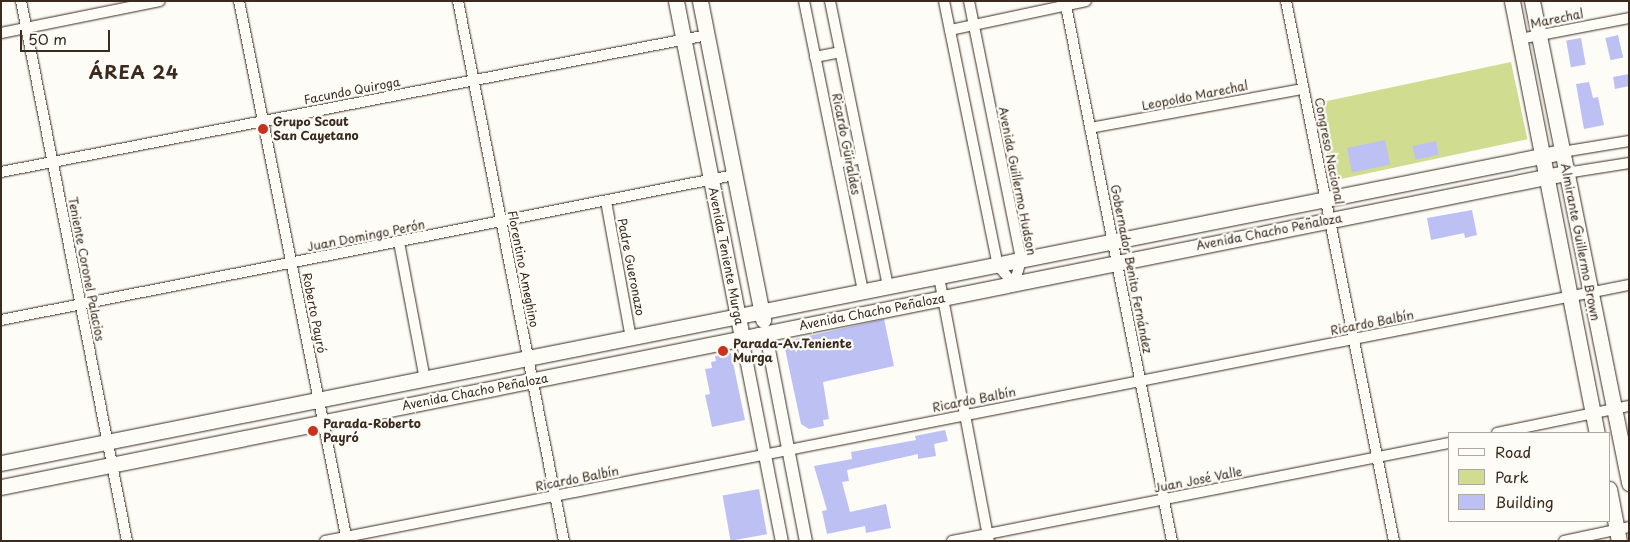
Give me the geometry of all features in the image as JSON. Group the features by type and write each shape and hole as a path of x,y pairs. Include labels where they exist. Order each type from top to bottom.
{"main road":[{"name":"Avenida Teniente Murga","path":"676,1 742,338"},
{"name":"Avenida Teniente Murga","path":"700,1 766,334"},
{"name":"Almirante Guillermo Brown","path":"1512,1 1597,432"},
{"name":"Almirante Guillermo Brown","path":"1532,1 1629,483"},
{"name":"Avenida Chacho Peñaloza","path":"1,463 998,266 1562,152"},
{"name":"Avenida Chacho Peñaloza","path":"1,487 1566,173"},
{"path":"1610,492 1622,533"}],"street":[{"name":"Teniente Coronel Palacios","path":"21,1 127,541"},
{"path":"1,33 160,1"},
{"name":"Roberto Payró","path":"239,1 347,539"},
{"name":"Florentino Ameghino","path":"458,1 564,541"},
{"name":"Ricardo Güiraldes","path":"804,1 863,292"},
{"name":"Ricardo Güiraldes","path":"830,1 888,287"},
{"path":"944,1 998,266 1014,284"},
{"name":"Avenida Guillermo Hudson","path":"969,1 1021,260 1014,284"},
{"path":"950,30 1066,3 1086,1"},
{"name":"Congreso Nacional","path":"1286,1 1394,541"},
{"name":"Gobernador Benito Fernández","path":"1066,3 1172,541"},
{"name":"Marechal","path":"1520,39 1629,18"},
{"name":"Facundo Quiroga","path":"1,172 707,35"},
{"path":"815,57 840,52"},
{"name":"Leopoldo Marechal","path":"1090,128 1303,89"},
{"path":"1562,152 1629,141"},
{"path":"837,163 862,158"},
{"path":"1566,173 1629,163"},
{"name":"Juan Domingo Perón","path":"1,320 734,176"},
{"name":"Padre Gueronazo","path":"606,201 632,338"},
{"path":"399,242 425,379"},
{"path":"939,277 988,537"},
{"name":"Ricardo Balbín","path":"325,541 347,539 765,454 1629,285"},
{"name":"Avenida Teniente Murga","path":"766,334 806,541"},
{"name":"Avenida Teniente Murga","path":"742,338 782,541"},
{"path":"1502,432 1629,406"},
{"name":"Juan José Valle","path":"952,541 988,537 1164,499 1448,443"},
{"path":"1564,541 1622,533"}],"green space":[{"path":"1511,62 1527,139 1333,181 1316,103"}],"building":[{"path":"1618,35 1623,57 1611,60 1605,38"},
{"path":"1581,38 1586,65 1571,67 1566,41"},
{"path":"1629,74 1629,86 1615,89 1613,77"},
{"path":"1589,82 1593,98 1598,97 1604,125 1584,129 1576,84"},
{"path":"1385,140 1390,164 1352,173 1347,148"},
{"path":"1436,141 1439,155 1415,160 1413,146"},
{"path":"1472,210 1477,235 1465,238 1464,233 1431,240 1427,218"},
{"path":"884,319 894,366 823,382 829,419 823,420 824,426 809,429 801,424 785,349 791,340"},
{"path":"731,353 745,420 712,427 705,395 710,394 705,369 712,368 711,362 716,361 715,356"},
{"path":"945,430 948,441 934,444 936,456 918,459 918,454 847,470 849,481 842,482 850,512 886,504 891,528 866,533 865,526 827,534 822,511 827,510 814,466 852,459 851,452 916,440 915,436"},
{"path":"759,489 767,534 731,541 723,495"}],"place":[{"name":"Grupo Scout San Cayetano","path":"263,129"},
{"name":"Parada-Av.Teniente Murga","path":"723,351"},
{"name":"Parada-Roberto Payró","path":"313,431"}],"district":[{"name":"ÁREA 24","path":"134,72"}]}
